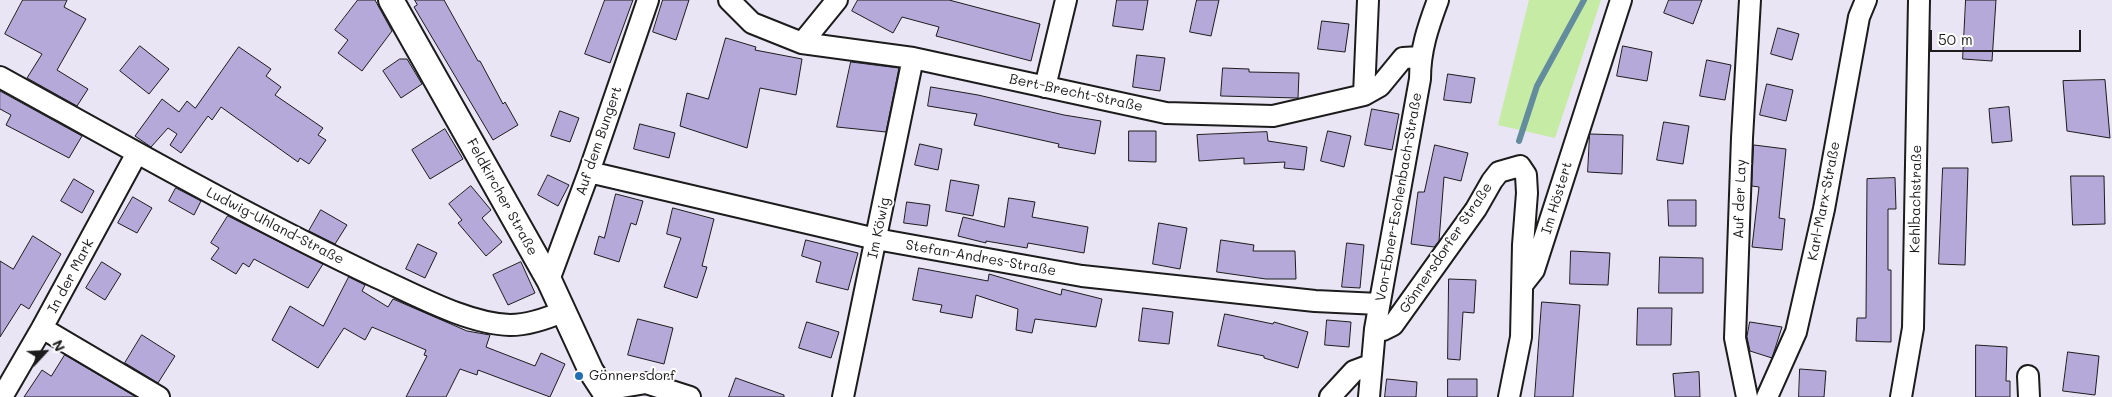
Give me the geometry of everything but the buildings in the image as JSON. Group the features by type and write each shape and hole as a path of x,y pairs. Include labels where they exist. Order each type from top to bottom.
{"street":[{"name":"Feldkircher Straße","path":"391,0 549,280 591,371 605,394"},
{"name":"Auf dem Bungert","path":"549,280 589,172 648,0"},
{"name":"Bert-Brecht-Straße","path":"729,0 752,23 802,43 913,58 1166,113 1273,116 1364,95 1380,86 1402,58 1420,57"},
{"path":"802,43 837,0"},
{"path":"1045,87 1066,0"},
{"path":"1364,95 1368,0"},
{"name":"Von-Ebner-Eschenbach-Straße","path":"1369,397 1370,365 1375,329 1420,79 1420,57 1424,39 1438,0"},
{"name":"Im Höstert","path":"1523,284 1534,270 1621,0"},
{"name":"Auf der Lay","path":"1747,397 1735,338 1742,128 1750,0"},
{"name":"Karl-Marx-Straße","path":"1767,397 1796,332 1824,209 1858,17 1866,0"},
{"name":"Kehlbachstraße","path":"1901,397 1913,328 1919,0"},
{"name":"Im Köwig","path":"843,397 913,58"},
{"name":"Ludwig-Uhland-Straße","path":"0,77 137,153 326,253 439,306 473,318 509,325 539,322 564,311"},
{"name":"In der Mark","path":"2,397 42,328 137,153"},
{"name":"Gönnersdorfer Straße","path":"1375,329 1383,330 1392,325 1476,209 1499,172 1520,166 1526,175 1527,193 1522,245 1523,284"},
{"name":"Stefan-Andres-Straße","path":"589,172 876,239 1082,276 1315,301 1379,304"},
{"path":"1509,397 1521,337 1523,284"},
{"path":"42,328 159,397"},
{"path":"1330,397 1354,371 1370,365"},
{"path":"2028,376 2029,397"},
{"path":"605,394 646,383 690,397"}],"green space":[{"path":"1529,0 1601,0 1555,138 1498,125"}],"waterway":[{"path":"1519,141 1537,86 1584,0"}],"place":[{"name":"Gönnersdorf","path":"579,376"}]}
